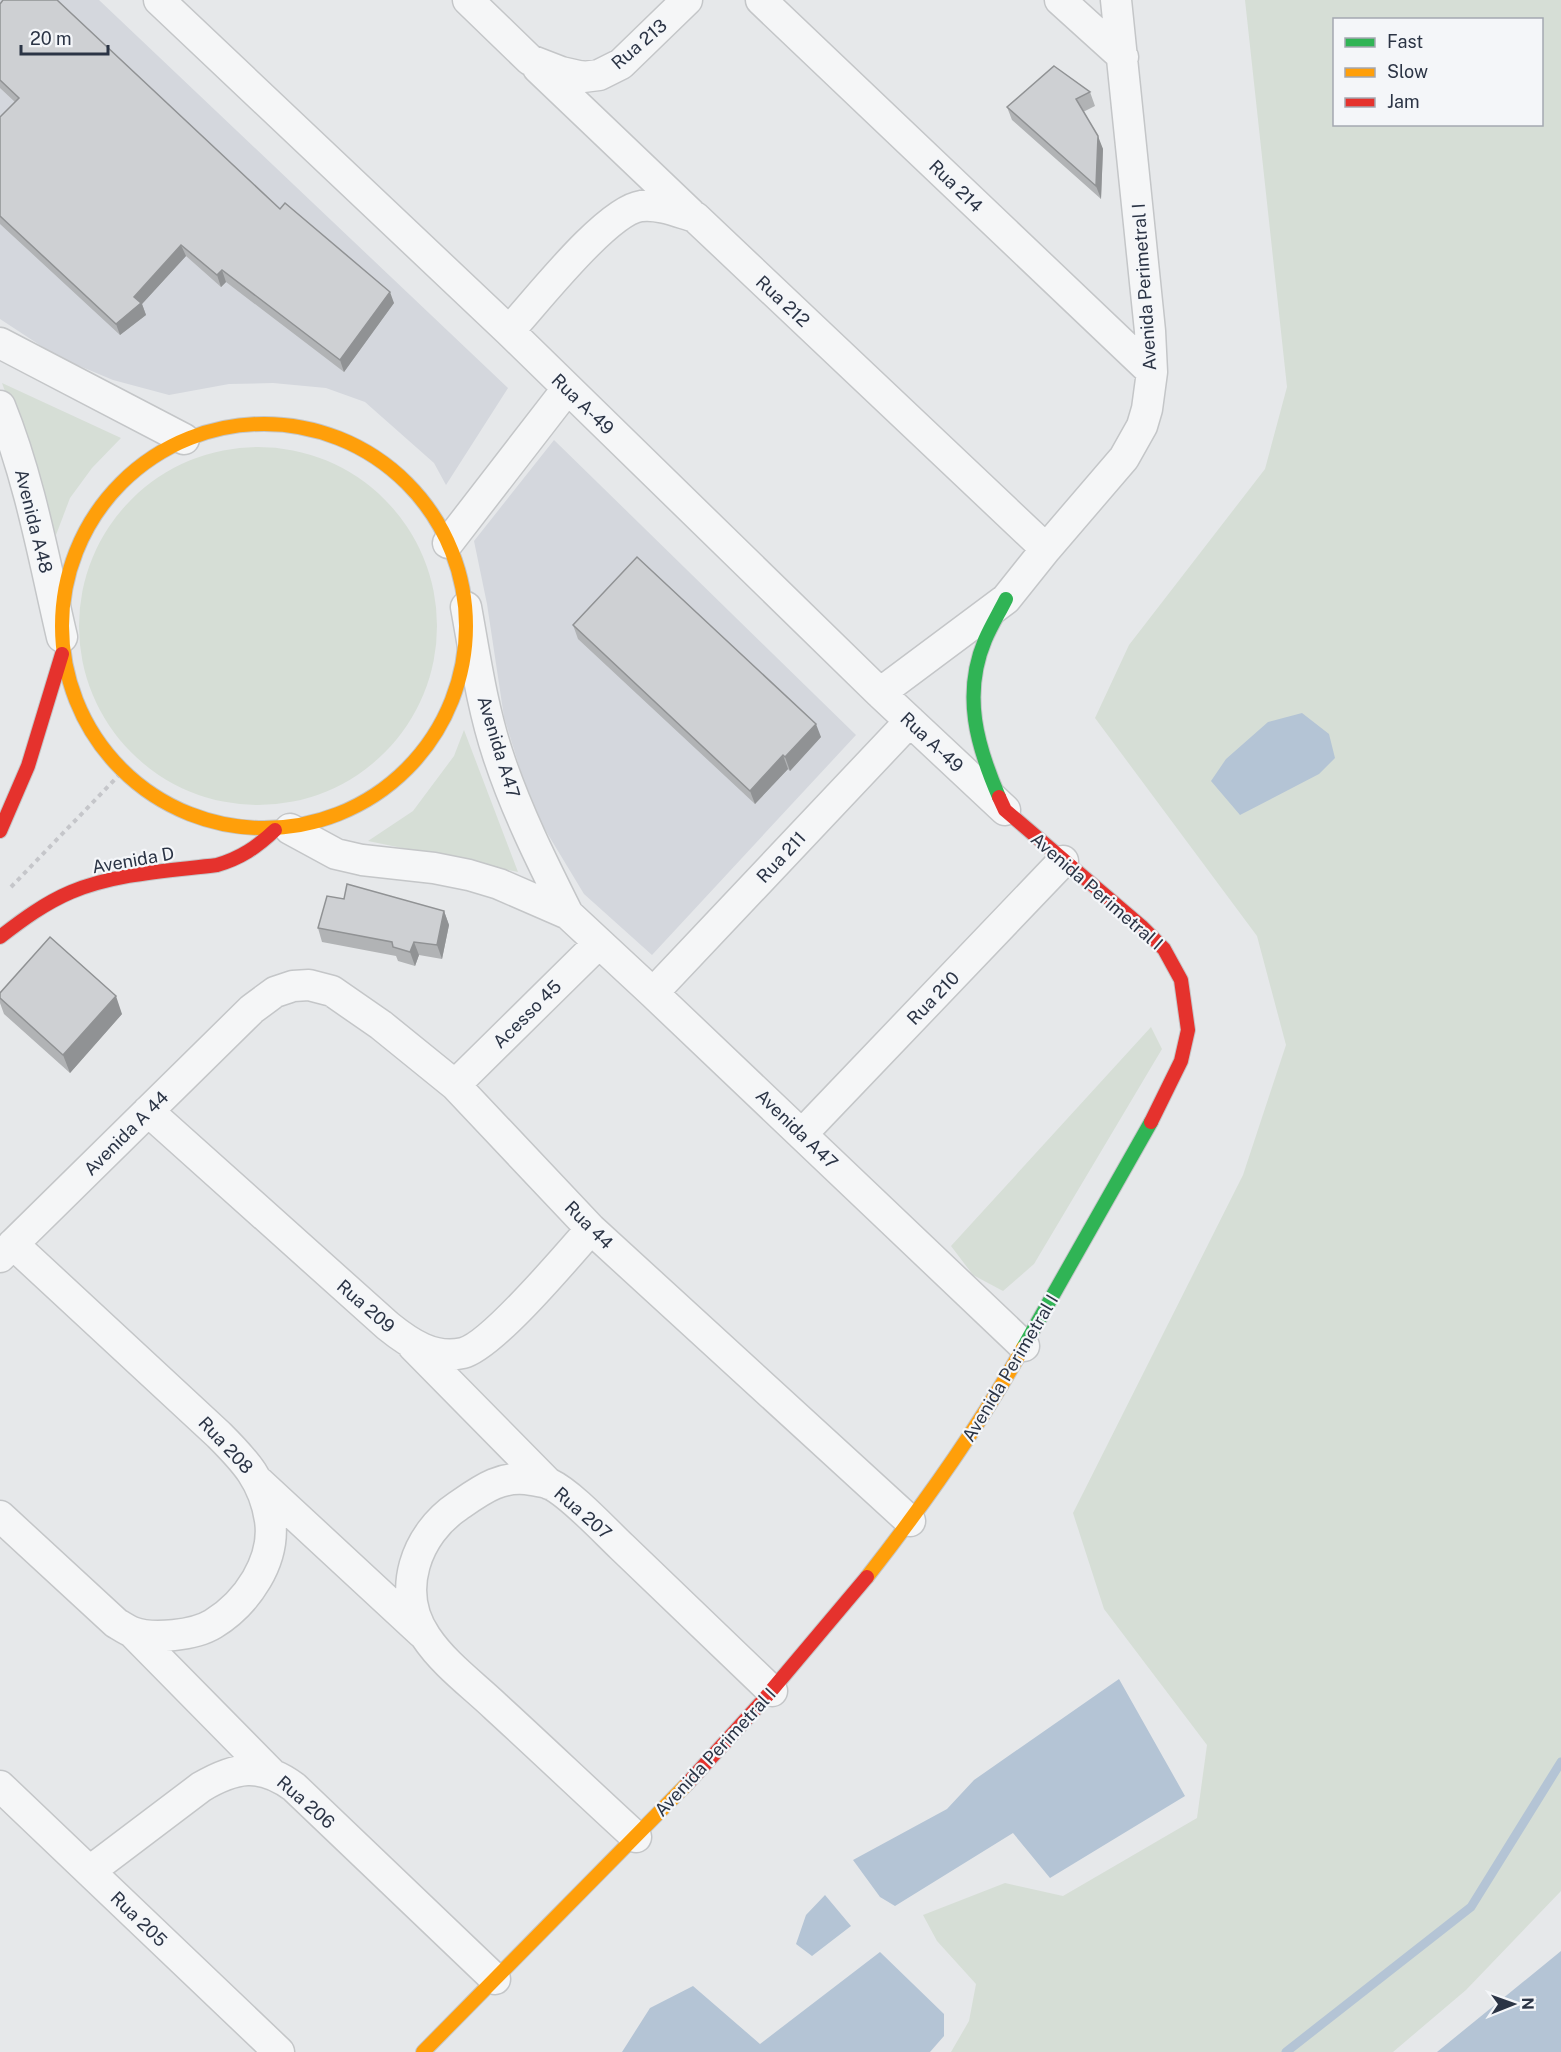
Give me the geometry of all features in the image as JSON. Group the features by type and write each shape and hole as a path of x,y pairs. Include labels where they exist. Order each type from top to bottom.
{"street":[{"name":"Rua A-49","path":"159,0 509,332 880,693 1005,810"},
{"name":"Rua 213","path":"468,0 530,60 572,76 591,77 621,64 687,0"},
{"name":"Rua 214","path":"761,0 1152,372"},
{"path":"1060,0 1123,57"},
{"name":"Avenida Perimetral I","path":"423,2052 636,1837 772,1691 825,1629 910,1521 975,1430 1156,1113 1181,1061 1188,1030 1181,980 1164,949 1141,926 1005,810 984,762 975,729 973,701 980,655 1006,599 1105,482 1134,442 1147,410 1152,372 1150,331 1116,0"},
{"path":"530,60 695,217"},
{"name":"Rua 212","path":"509,332 595,236 616,217 635,208 656,206 695,217 1046,549"},
{"path":"0,343 184,439"},
{"path":"448,543 567,389"},
{"name":"Avenida A48","path":"0,406 19,459 63,643"},
{"path":"267,423 296,425 350,442 375,456 418,494 435,517 448,543 460,574 466,607 465,646 458,685 443,721 422,753 395,782 363,804 328,820 282,829 237,828 200,820 165,804 134,782 107,754 86,722 71,687 63,643 64,596 74,556 92,519 117,486 140,466 184,439 239,424 267,423"},
{"name":"Avenida Perimetral I","path":"880,693 1006,599"},
{"name":"Avenida A47","path":"466,607 484,704 497,753 531,840 567,914"},
{"path":"0,831 17,794 31,754 63,643"},
{"name":"Rua 211","path":"653,993 910,721"},
{"name":"Avenida A47","path":"282,829 336,854 362,860 434,868 469,875 499,884 567,914 1024,1346"},
{"name":"Avenida D","path":"0,937 23,920 70,892 119,878 232,861 249,853 282,829"},
{"name":"Rua 210","path":"802,1134 1063,861"},
{"name":"Acesso 45","path":"455,1085 599,943"},
{"name":"Rua 44","path":"252,1009 275,992 293,986 316,986 332,991 381,1025 455,1085 591,1229 910,1521"},
{"name":"Avenida A 44","path":"6,1251 252,1009"},
{"name":"Rua 209","path":"148,1111 388,1326 411,1344 424,1350 443,1354 466,1353 475,1348 506,1321 591,1229"},
{"name":"Rua 208","path":"0,1516 116,1623 132,1632 160,1636 194,1631 212,1625 229,1612 243,1598 261,1571 270,1544 270,1520 257,1480 249,1467 219,1435 6,1251"},
{"path":"411,1344 549,1484"},
{"name":"Rua 207","path":"636,1837 457,1671 425,1636 415,1613 411,1577 416,1556 425,1539 439,1522 453,1509 494,1483 518,1478 549,1484 591,1517 772,1691"},
{"path":"257,1480 425,1636"},
{"path":"132,1632 271,1773"},
{"name":"Rua 206","path":"90,1871 201,1787 220,1776 248,1770 271,1773 294,1787 495,1979"},
{"name":"Rua 205","path":"0,1786 279,2052"}],"path":[{"path":"8,891 123,771"}],"shaded area":[{"path":"0,0 99,0 508,388 446,485 434,463 365,402 326,388 273,383 229,384 169,395 113,380 58,357 0,319"},
{"path":"1245,0 1561,0 1561,1891 1466,1990 1393,2052 951,2052 969,2021 976,1984 937,1941 923,1915 1005,1883 1063,1896 1197,1818 1207,1745 1104,1609 1073,1513 1243,1175 1286,1045 1257,936 1095,718 1129,645 1265,469 1287,387"},
{"path":"2,383 121,438 92,468 70,498 56,535"},
{"path":"554,440 856,735 652,955 584,894 532,808 504,717 487,604 474,541"},
{"path":"258,447 293,451 326,461 357,477 384,500 407,527 423,558 433,591 437,626 433,661 423,694 407,725 384,752 357,775 326,791 293,801 258,805 223,801 190,791 159,775 132,752 109,725 93,694 83,661 79,626 83,591 93,558 109,527 132,500 159,477 190,461 223,451"},
{"path":"464,730 518,872 368,841 413,811 454,756"},
{"path":"1151,1027 1162,1049 1034,1264 1003,1291 973,1275 951,1246"}],"water":[{"path":"1302,713 1329,734 1335,758 1319,774 1240,815 1211,781 1226,759 1268,722"},
{"path":"1119,1679 1185,1796 1050,1878 1013,1833 895,1906 880,1897 853,1860 947,1809 974,1780"},
{"path":"825,1895 851,1926 812,1956 796,1944 806,1915"},
{"path":"1561,1951 1561,2052 1437,2052"},
{"path":"880,1952 944,2014 944,2036 930,2052 622,2052 650,2008 693,1986 760,2044"}],"building":[{"path":"3,0 57,0 280,209 285,203 390,292 340,360 222,270 217,275 181,245 134,297 141,303 116,324 0,216 0,117 19,98 0,80 0,4"},
{"path":"1054,66 1090,92 1076,99 1098,136 1096,186 1007,107"},
{"path":"637,557 816,724 750,791 573,625"},
{"path":"347,884 444,911 437,945 414,942 410,952 393,947 392,942 318,928 327,896 344,899"},
{"path":"50,937 116,996 63,1055 0,998 0,993"}],"waterway":[{"path":"1286,2052 1471,1907 1561,1762"}],"traffic: fast":[{"path":"999,797 979,739 975,720 974,681 978,660 987,635 1006,599"},
{"path":"1023,1348 1151,1122"}],"traffic: slow":[{"path":"264,424 303,427 341,439 376,458 407,483 432,514 451,549 463,587 466,626 463,665 451,703 432,738 407,769 376,794 341,813 303,825 264,828 225,825 187,813 152,794 121,769 96,738 77,703 65,665 62,626 65,587 77,549 96,514 121,483 152,458 187,439 225,427 264,424"},
{"path":"867,1577 950,1466 988,1408 1023,1348"},
{"path":"423,2052 687,1784"}],"traffic: jam":[{"path":"0,831 28,766 62,654"},
{"path":"999,797 1005,810 1141,926 1164,949 1181,980 1188,1030 1181,1061 1151,1122"},
{"path":"0,937 25,918 71,892 124,877 217,865 248,851 275,830"},
{"path":"687,1784 760,1704 867,1577"}]}
